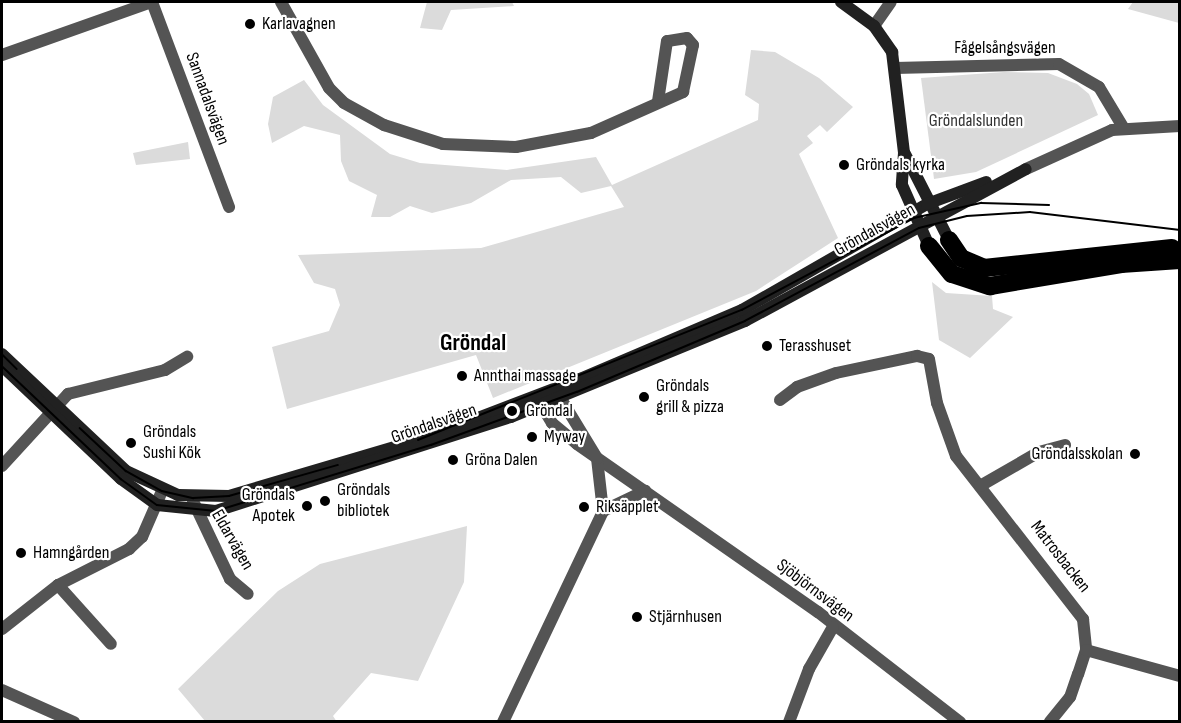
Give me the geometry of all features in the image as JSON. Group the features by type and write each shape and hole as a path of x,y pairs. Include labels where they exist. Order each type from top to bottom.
{"highway":[{"path":"949,240 961,258 984,268 1179,248"},
{"path":"929,246 952,274 990,286 1121,264 1179,260"}],"street":[{"path":"2,55 152,2"},
{"name":"Sannadalsvägen","path":"152,2 229,207"},
{"path":"281,2 329,88 344,103 384,125 443,144 516,147 573,140 658,101 688,86 693,45 687,38 667,41 658,101"},
{"path":"841,2 874,26 889,44 895,68 904,153 903,185 912,214 929,246"},
{"path":"874,26 891,2"},
{"name":"Fågelsångsvägen","path":"895,68 1069,67 1099,87 1123,127"},
{"name":"Gröndalsvägen","path":"557,394 742,310 927,204 1026,169 1123,127 1179,126"},
{"path":"904,153 927,204 949,240"},
{"name":"Gröndalsvägen","path":"2,354 53,409 157,505 196,513 408,452 745,321 1026,169"},
{"name":"Matrosbacken","path":"780,400 797,387 836,373 917,356 929,359 943,425 956,456 1077,606 1086,650 1070,698 1050,722"},
{"path":"2,466 68,394 165,370 187,357"},
{"name":"Gröndalsvägen","path":"2,366 126,471 162,491 193,498 229,496 325,469 538,401"},
{"name":"Sjöbjörnsvägen","path":"557,394 597,458 603,511"},
{"name":"Sjöbjörnsvägen","path":"538,401 552,423 597,458 833,627 960,722"},
{"path":"980,486 1039,452 1065,445"},
{"path":"2,629 58,585 129,549 157,505 162,491"},
{"path":"503,722 603,511 645,491"},
{"name":"Eldarvägen","path":"193,498 196,513 230,579 248,594"},
{"path":"58,585 111,644"},
{"path":"789,722 809,669 833,627"},
{"path":"1086,650 1179,676"},
{"path":"2,690 74,722"}],"green space":[{"path":"427,2 512,2 514,6 451,10 442,30 420,28"},
{"path":"1133,2 1179,2 1179,23 1128,9"},
{"path":"751,50 775,52 819,78 853,107 827,132 820,125 807,136 813,143 799,154 838,238 756,291 493,398 476,355 287,409 272,347 329,331 340,305 335,289 314,283 298,255 481,248 624,207 611,186 581,193 561,177 511,180 471,203 432,213 410,206 390,217 371,217 377,195 349,181 341,161 340,135 304,126 272,143 268,124 273,97 304,80 323,105 390,154 420,163 507,170 596,157 612,185 758,120 759,104 745,95"},
{"name":"Gröndalslunden","path":"1004,72 1048,73 1077,84 1089,94 1098,115 976,172 934,179 921,78"},
{"path":"188,142 190,159 136,165 133,153"},
{"path":"932,282 946,293 992,296 993,309 1013,317 970,358 939,340"},
{"path":"467,526 464,582 418,681 371,673 333,716 337,722 205,721 178,689 278,591 320,564"}],"tram line":[{"path":"418,440 742,310 914,218 981,203 1049,205"},
{"path":"2,366 121,479 157,505 216,511 431,445 577,392 745,321 919,228 967,216 1030,212 1180,230"},
{"path":"2,354 17,369"},
{"path":"80,428 126,471 162,491 193,498 229,496 338,465"}],"place":[{"name":"Karlavagnen","path":"250,24"},
{"name":"Gröndals kyrka","path":"844,165"},
{"name":"Terasshuset","path":"767,346"},
{"name":"Annthai massage","path":"462,376"},
{"name":"Gröndals grill & pizza","path":"644,397"},
{"name":"Gröndal","path":"512,411"},
{"name":"Myway","path":"532,437"},
{"name":"Gröndals Sushi Kök","path":"131,443"},
{"name":"Gröndalsskolan","path":"1135,454"},
{"name":"Gröna Dalen","path":"453,460"},
{"name":"Gröndals bibliotek","path":"325,501"},
{"name":"Gröndals Apotek","path":"307,506"},
{"name":"Riksäpplet","path":"584,507"},
{"name":"Hamngården","path":"21,553"},
{"name":"Stjärnhusen","path":"637,617"}],"district":[{"name":"Gröndal","path":"473,343"}]}
